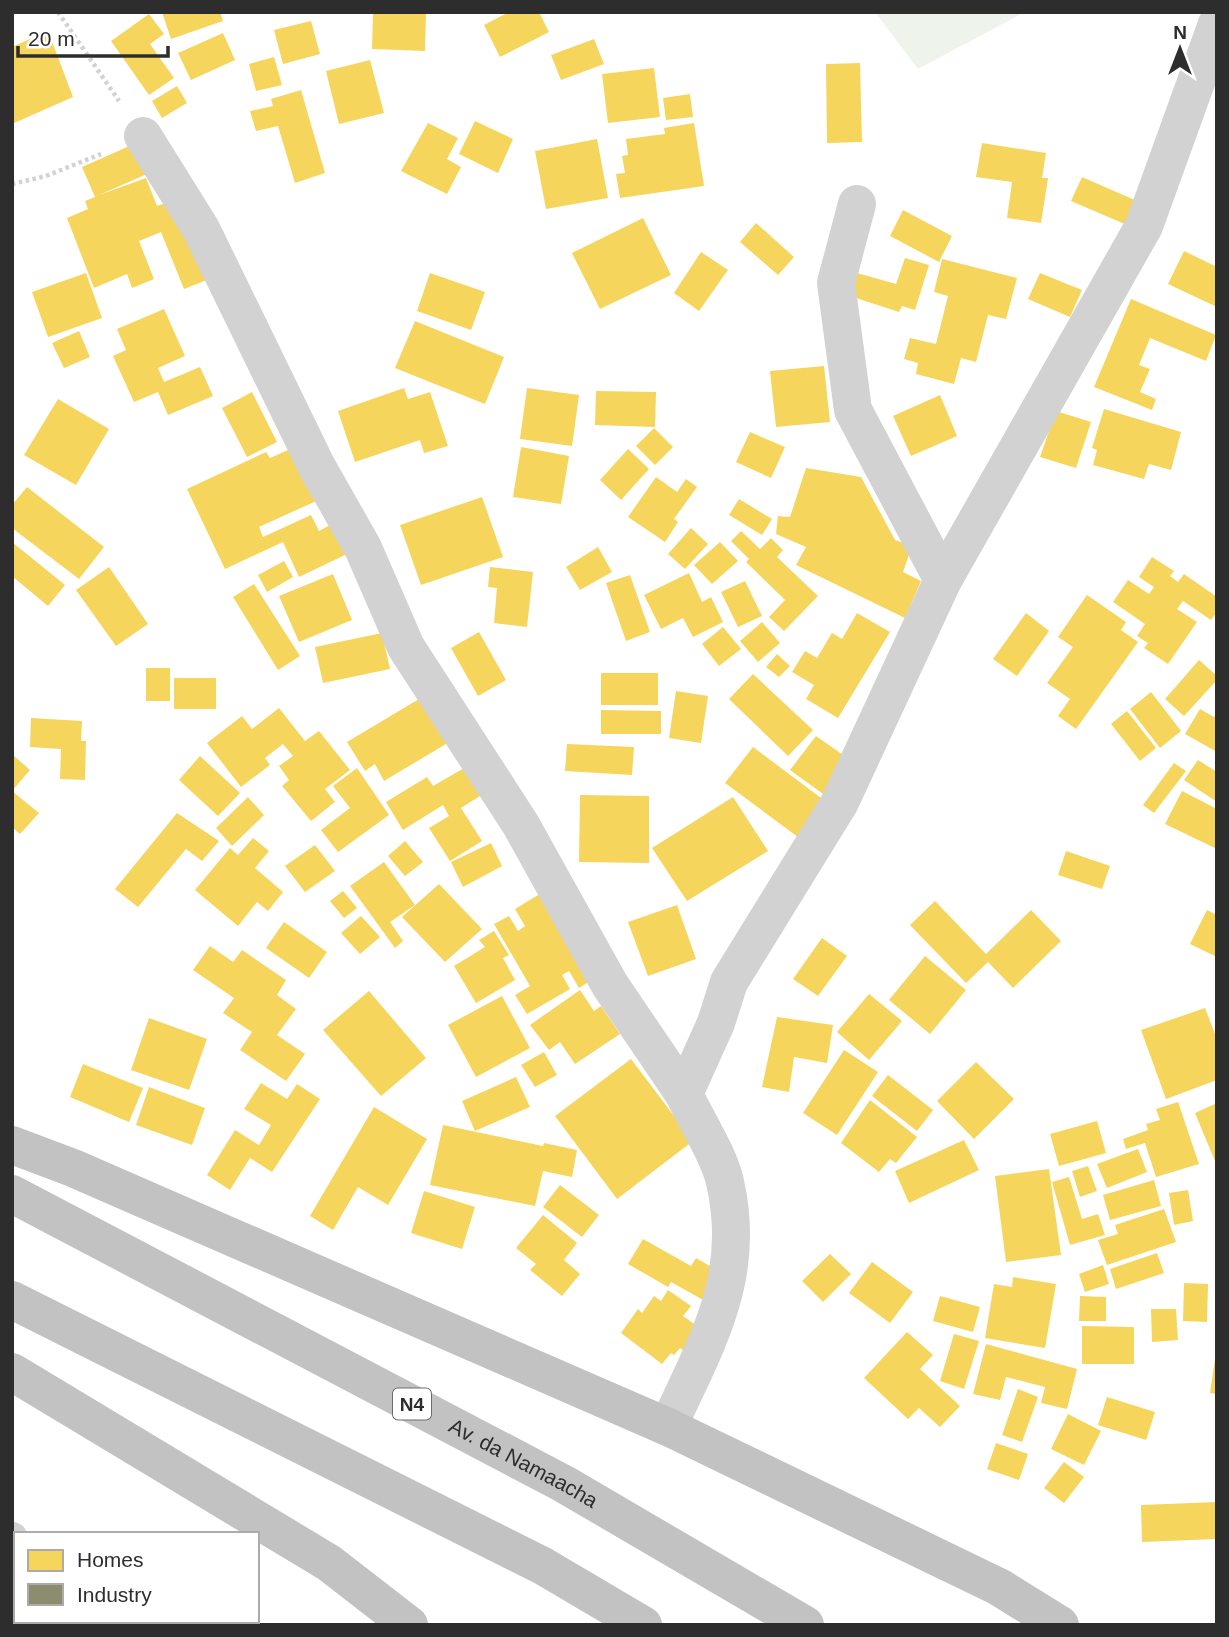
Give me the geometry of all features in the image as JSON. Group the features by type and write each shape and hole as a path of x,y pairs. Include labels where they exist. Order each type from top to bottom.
{"highway":[{"path":"12,1145 73,1168 667,1427 999,1587 1060,1625"},
{"name":"Av. da Namaacha","path":"12,1195 564,1484 805,1625"},
{"path":"12,1300 543,1566 643,1625"},
{"path":"12,1372 329,1563 409,1625"}],"street":[{"path":"684,1094 716,1023 729,982 840,802 943,580 1144,226 1217,24"},
{"path":"144,136 201,229 317,467 363,548 406,646 521,825 610,985 684,1094 725,1180 733,1248 720,1312 667,1427"},
{"path":"857,204 836,283 853,410 943,580"}],"path":[{"path":"12,184 46,176 144,136 58,12"}],"shaded area":[{"path":"875,12 1025,12 918,69"}],"building: Homes":[{"path":"162,12 220,12 223,21 171,39"},
{"path":"373,12 426,12 425,51 372,49"},
{"path":"509,12 539,12 549,32 500,57 484,25"},
{"path":"149,14 164,34 150,44 174,78 149,95 111,41"},
{"path":"311,21 320,54 283,64 274,30"},
{"path":"48,31 73,97 12,124 12,47"},
{"path":"223,33 235,60 191,80 178,53"},
{"path":"594,39 604,64 561,80 551,55"},
{"path":"274,57 282,85 256,91 249,64"},
{"path":"370,60 384,113 339,124 326,71"},
{"path":"860,63 862,142 827,143 826,64"},
{"path":"654,68 660,117 608,123 602,74"},
{"path":"177,86 187,103 162,118 152,101"},
{"path":"301,90 325,173 295,183 278,126 256,131 250,111 273,106 271,99"},
{"path":"690,94 693,117 666,120 663,98"},
{"path":"475,121 513,139 498,173 459,154"},
{"path":"428,123 458,138 447,159 461,167 447,194 401,171"},
{"path":"694,123 704,186 620,198 616,174 625,173 622,156 628,155 626,139 665,134 664,128"},
{"path":"597,139 608,198 546,209 535,151"},
{"path":"982,143 1046,153 1042,178 1048,178 1041,223 1007,218 1012,182 976,177"},
{"path":"134,144 147,174 99,195 146,178 157,206 180,198 212,278 184,289 161,232 139,241 154,279 132,288 127,274 94,288 67,218 88,209 85,201 95,197 82,167"},
{"path":"1082,177 1137,201 1127,225 1071,201"},
{"path":"903,210 952,236 939,262 890,236"},
{"path":"643,218 671,275 600,309 572,253"},
{"path":"756,223 794,257 778,275 740,242"},
{"path":"1184,251 1217,267 1217,307 1168,284"},
{"path":"701,252 728,270 699,311 674,293"},
{"path":"905,258 929,265 915,310 902,306 899,312 850,296 857,273 896,284"},
{"path":"942,259 1017,278 1006,319 988,315 976,362 961,358 954,384 916,374 918,363 904,359 910,338 936,344 948,296 934,292"},
{"path":"86,273 102,318 48,337 32,292"},
{"path":"430,273 485,292 471,330 417,311"},
{"path":"1040,273 1082,290 1070,317 1028,299"},
{"path":"1131,299 1216,335 1206,361 1150,338 1139,365 1150,369 1140,392 1156,399 1152,410 1094,387"},
{"path":"164,309 185,356 158,368 164,382 200,367 213,396 168,415 158,392 134,402 113,356 126,350 117,329"},
{"path":"415,321 504,357 485,404 395,368"},
{"path":"79,331 90,357 64,368 52,343"},
{"path":"824,366 830,422 776,427 770,371"},
{"path":"404,388 408,399 430,392 448,446 424,453 420,440 355,462 338,411"},
{"path":"527,388 579,395 572,446 520,439"},
{"path":"596,391 656,392 655,427 595,425"},
{"path":"252,392 277,442 247,457 222,408"},
{"path":"940,395 957,436 911,456 893,416"},
{"path":"58,399 109,429 76,485 24,455"},
{"path":"1104,409 1181,432 1171,470 1149,464 1144,479 1093,465 1097,450 1092,448"},
{"path":"1056,411 1091,422 1076,468 1040,457"},
{"path":"654,428 673,447 655,465 636,446"},
{"path":"750,432 785,447 771,478 736,462"},
{"path":"297,446 323,498 259,527 263,537 311,515 319,531 332,524 347,554 299,577 283,542 225,569 187,489 266,452 270,458"},
{"path":"521,447 569,456 561,504 513,497"},
{"path":"628,449 649,469 621,500 600,480"},
{"path":"806,468 861,477 895,540 912,546 903,572 921,581 905,618 796,565 806,547 776,534 778,516 790,517"},
{"path":"656,477 677,492 686,479 697,487 674,519 678,522 665,542 628,517"},
{"path":"27,487 104,547 79,579 12,528 12,505"},
{"path":"482,497 503,557 421,585 400,525"},
{"path":"739,499 772,519 762,535 729,515"},
{"path":"691,528 708,544 685,569 668,554"},
{"path":"741,531 760,549 771,538 783,550 777,557 818,596 784,631 769,617 785,600 746,562 749,559 731,541"},
{"path":"12,542 65,585 48,606 12,576"},
{"path":"720,542 738,561 712,584 694,565"},
{"path":"598,547 612,572 580,590 566,567"},
{"path":"1152,557 1174,571 1170,576 1178,582 1184,574 1217,597 1217,612 1211,620 1183,601 1177,609 1197,622 1168,664 1144,648 1148,643 1137,636 1145,624 1113,602 1128,580 1149,594 1154,587 1139,577"},
{"path":"284,561 293,577 267,592 258,575"},
{"path":"109,567 148,624 116,646 76,590"},
{"path":"490,567 533,572 527,627 494,623 497,588 488,587"},
{"path":"689,573 702,602 711,597 723,622 693,637 683,618 661,629 644,595"},
{"path":"333,574 352,620 299,642 279,596"},
{"path":"630,575 650,632 626,641 606,583"},
{"path":"745,581 762,616 738,627 721,592"},
{"path":"254,584 300,656 278,670 233,597"},
{"path":"1087,595 1126,622 1121,630 1138,642 1076,729 1058,716 1070,699 1047,683 1073,647 1058,637"},
{"path":"857,613 890,632 838,718 806,699 814,685 792,672 805,651 817,658 832,633 842,639"},
{"path":"1026,613 1049,631 1017,676 993,659"},
{"path":"762,622 780,643 758,662 740,641"},
{"path":"723,627 741,649 719,666 702,644"},
{"path":"479,632 506,680 478,696 451,648"},
{"path":"382,633 390,669 323,683 315,647"},
{"path":"777,654 790,666 779,677 766,667"},
{"path":"1199,660 1217,676 1217,680 1184,716 1165,699"},
{"path":"146,668 170,668 170,701 146,701"},
{"path":"601,673 658,673 658,705 601,705"},
{"path":"753,674 813,730 788,756 729,699"},
{"path":"174,678 216,678 216,709 174,709"},
{"path":"676,691 708,696 701,743 669,738"},
{"path":"1151,692 1181,731 1160,748 1130,709"},
{"path":"424,696 451,741 384,781 375,764 365,771 347,742"},
{"path":"279,708 305,741 319,731 350,770 325,789 335,802 311,821 282,786 289,780 279,766 293,756 283,744 265,758 270,765 241,787 207,743 242,716 252,729"},
{"path":"1200,709 1214,717 1217,713 1217,752 1185,734"},
{"path":"601,710 661,711 661,734 601,734"},
{"path":"1127,711 1156,748 1140,761 1111,724"},
{"path":"31,718 82,721 81,741 86,741 85,780 60,779 61,749 30,747"},
{"path":"816,736 856,764 830,799 790,770"},
{"path":"567,744 634,747 632,775 565,771"},
{"path":"753,747 829,804 802,840 725,783"},
{"path":"12,754 30,770 12,791"},
{"path":"200,756 240,793 218,816 179,780"},
{"path":"1198,760 1217,772 1217,802 1184,780"},
{"path":"1174,763 1186,771 1154,813 1143,805"},
{"path":"471,764 488,791 461,808 482,841 450,861 429,828 449,816 443,805 403,830 386,802 427,777 433,786"},
{"path":"357,768 389,815 338,852 321,830 350,808 333,786"},
{"path":"12,791 39,813 20,834 12,827"},
{"path":"1182,791 1217,809 1217,849 1165,824"},
{"path":"580,795 649,796 649,863 579,862"},
{"path":"248,797 264,815 232,846 216,828"},
{"path":"733,797 768,851 687,901 652,848"},
{"path":"177,813 219,841 202,861 186,849 138,907 115,889"},
{"path":"253,838 269,851 255,868 283,892 268,911 257,902 238,926 195,890 230,848 238,855"},
{"path":"405,841 423,862 405,876 388,856"},
{"path":"491,843 502,866 463,887 451,862"},
{"path":"315,845 335,871 305,892 285,866"},
{"path":"1066,851 1110,866 1102,889 1058,875"},
{"path":"384,862 415,905 390,922 403,941 395,948 350,886"},
{"path":"439,884 482,929 445,962 402,917"},
{"path":"343,891 357,908 344,918 330,901"},
{"path":"543,892 600,975 579,988 569,971 562,975 570,989 527,1014 515,995 530,986 494,924 509,916 518,931 525,926 515,909"},
{"path":"935,901 986,954 1031,910 1061,941 1013,988 988,962 966,983 910,925"},
{"path":"677,905 696,959 648,976 628,922"},
{"path":"1207,910 1217,915 1217,957 1190,944"},
{"path":"361,916 380,937 360,954 341,933"},
{"path":"284,922 327,952 309,978 266,948"},
{"path":"494,931 509,955 503,958 515,980 476,1003 454,966 485,947 479,940"},
{"path":"822,938 847,956 818,996 793,979"},
{"path":"210,946 233,962 242,950 286,980 277,995 296,1009 277,1035 305,1054 286,1081 240,1050 252,1032 223,1013 234,998 193,970"},
{"path":"925,956 966,990 930,1034 889,1000"},
{"path":"580,990 594,1011 601,1006 620,1034 575,1064 560,1042 549,1050 530,1025"},
{"path":"369,991 426,1058 381,1096 323,1030"},
{"path":"869,994 902,1021 869,1060 837,1032"},
{"path":"502,996 530,1048 476,1077 448,1025"},
{"path":"1205,1008 1217,1039 1217,1080 1166,1099 1141,1030"},
{"path":"777,1017 833,1025 827,1063 794,1057 789,1092 762,1087"},
{"path":"149,1018 207,1039 189,1090 131,1070"},
{"path":"844,1050 878,1072 837,1135 803,1113"},
{"path":"544,1052 557,1075 535,1087 521,1065"},
{"path":"631,1059 693,1141 617,1199 555,1116"},
{"path":"976,1062 1014,1099 974,1139 937,1101"},
{"path":"83,1064 143,1088 129,1122 70,1097"},
{"path":"888,1075 933,1110 917,1131 872,1096"},
{"path":"516,1077 530,1107 475,1131 462,1101"},
{"path":"261,1083 287,1099 297,1084 320,1099 272,1172 250,1158 230,1190 207,1175 235,1130 259,1145 271,1125 244,1109"},
{"path":"149,1087 205,1108 192,1145 136,1125"},
{"path":"870,1100 917,1137 896,1163 890,1159 879,1172 841,1143"},
{"path":"1178,1102 1199,1164 1156,1177 1145,1143 1126,1149 1123,1139 1148,1130 1146,1124 1160,1120 1156,1109"},
{"path":"1217,1103 1217,1166 1195,1113"},
{"path":"374,1107 427,1139 388,1205 358,1187 333,1230 310,1216"},
{"path":"1097,1121 1106,1153 1059,1166 1050,1134"},
{"path":"443,1125 543,1146 544,1143 577,1150 572,1177 543,1171 535,1206 430,1185"},
{"path":"964,1140 979,1170 909,1203 895,1171"},
{"path":"1138,1149 1147,1172 1107,1188 1097,1164"},
{"path":"1088,1166 1097,1191 1080,1197 1072,1171"},
{"path":"1049,1169 1061,1255 1006,1262 995,1176"},
{"path":"1069,1177 1082,1219 1098,1214 1105,1235 1070,1245 1052,1182"},
{"path":"1154,1180 1161,1206 1110,1220 1103,1195"},
{"path":"560,1185 599,1215 582,1237 543,1207"},
{"path":"1188,1190 1193,1221 1174,1225 1169,1193"},
{"path":"424,1191 475,1207 462,1249 411,1233"},
{"path":"1164,1209 1176,1242 1107,1265 1098,1240 1118,1234 1115,1225"},
{"path":"543,1215 577,1243 564,1260 580,1274 562,1296 530,1270 536,1264 516,1248"},
{"path":"643,1239 691,1266 696,1258 722,1273 705,1301 671,1282 668,1287 628,1264"},
{"path":"1157,1253 1164,1273 1116,1289 1110,1269"},
{"path":"830,1254 851,1274 823,1302 802,1281"},
{"path":"872,1262 913,1292 890,1323 849,1293"},
{"path":"1103,1265 1109,1284 1085,1292 1079,1274"},
{"path":"1013,1277 1056,1284 1045,1348 985,1338 994,1284 1012,1287"},
{"path":"1184,1283 1208,1284 1207,1322 1183,1321"},
{"path":"668,1290 691,1306 683,1316 701,1329 684,1351 680,1348 674,1355 671,1353 662,1364 621,1333 638,1309 642,1313 654,1296 661,1301"},
{"path":"940,1296 980,1307 973,1332 933,1321"},
{"path":"1080,1296 1106,1297 1106,1321 1079,1321"},
{"path":"1151,1309 1176,1309 1178,1340 1152,1342"},
{"path":"1082,1326 1134,1327 1134,1364 1082,1364"},
{"path":"907,1332 933,1355 920,1369 960,1406 940,1427 919,1408 908,1419 864,1378"},
{"path":"954,1334 979,1341 964,1389 940,1381"},
{"path":"986,1344 1077,1369 1067,1409 1041,1403 1045,1387 1006,1377 1000,1400 973,1394"},
{"path":"1217,1359 1217,1394 1210,1393"},
{"path":"1018,1389 1038,1397 1022,1442 1002,1435"},
{"path":"1107,1397 1155,1412 1146,1440 1098,1425"},
{"path":"1068,1414 1101,1431 1084,1465 1051,1449"},
{"path":"996,1443 1028,1454 1019,1480 987,1469"},
{"path":"1064,1462 1084,1477 1064,1503 1044,1488"},
{"path":"1217,1502 1217,1539 1142,1542 1141,1505"}],"building: Industry":[{"path":"12,1558 14,1623 130,1625 12,1625"}]}
